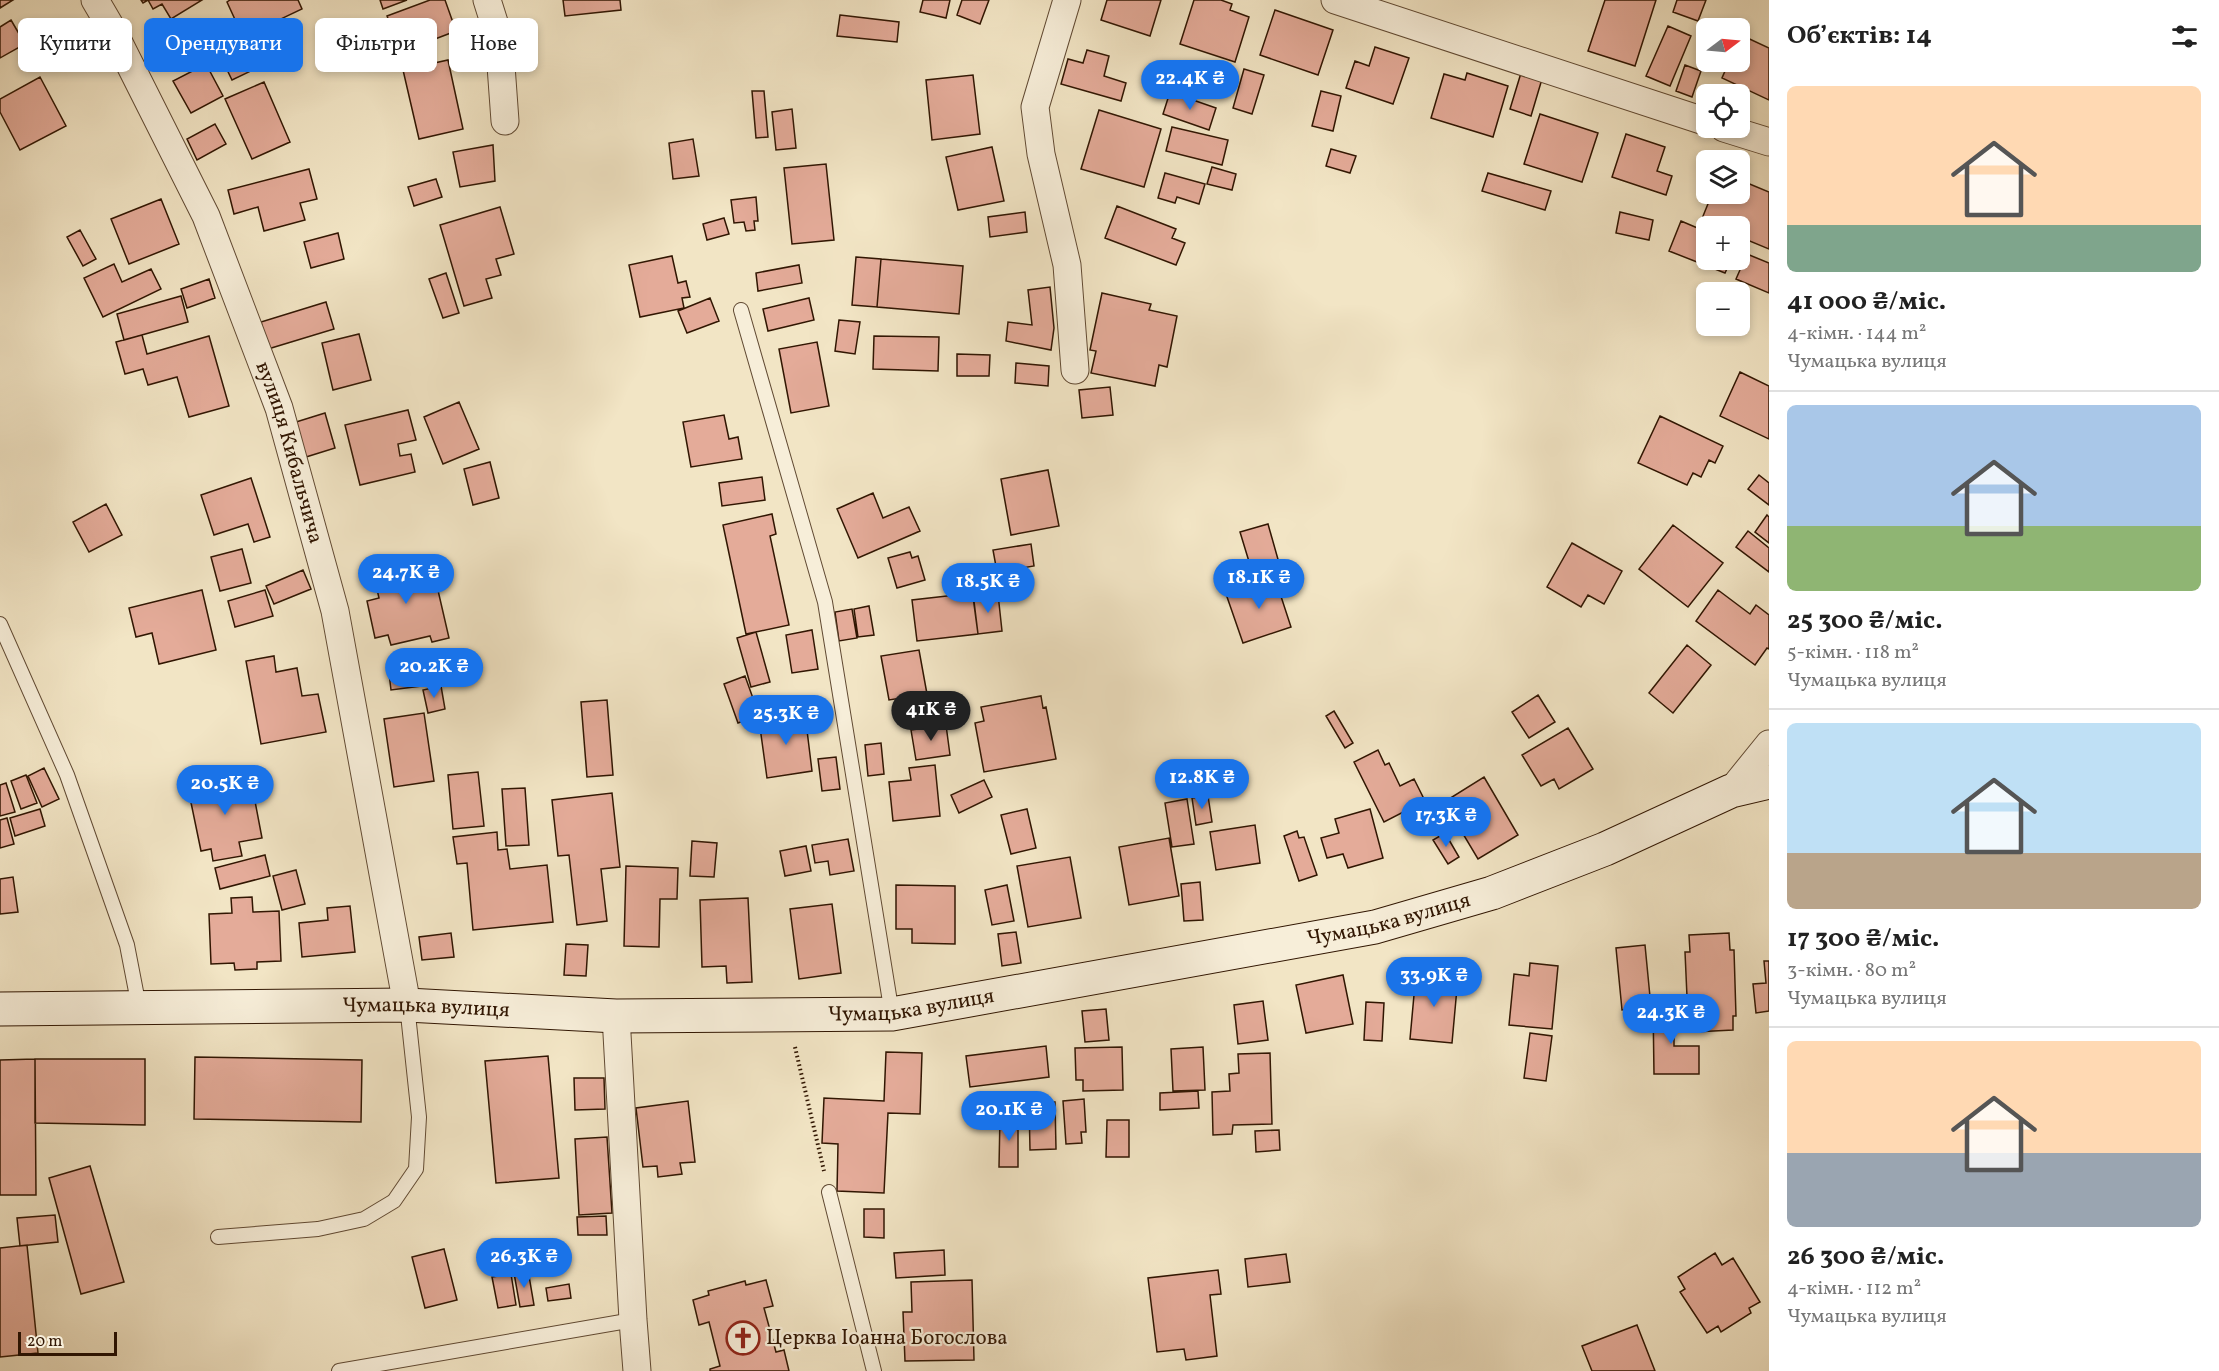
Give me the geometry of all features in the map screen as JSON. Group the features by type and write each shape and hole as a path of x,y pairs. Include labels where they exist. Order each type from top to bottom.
{"street":[{"name":"вулиця Кибальчича","path":"94,0 112,29 206,216 279,408 335,611 407,1005"},
{"path":"487,0 499,38 505,122"},
{"path":"1067,0 1035,107 1041,154 1067,265 1075,370"},
{"path":"1335,0 1696,118"},
{"path":"1750,136 1769,142"},
{"name":"Чумацька вулиця","path":"0,1009 407,1005 616,1016 892,1014 1376,927 1492,893 1605,849 1731,791 1769,744"},
{"path":"1731,791 1769,782"},
{"path":"616,1016 633,1320 638,1371"}],"lane":[{"path":"741,310 825,602 892,1014"},
{"path":"0,624 68,775 127,945 139,1007"},
{"path":"218,1237 318,1229 364,1219 394,1202 416,1169 419,1117 407,1005"},
{"path":"829,1192 874,1371"},
{"path":"339,1371 633,1320"}],"path":[{"path":"788,1015 829,1192"}],"building":[{"path":"0,0 13,0 0,8"},
{"path":"148,0 202,0 173,18 162,4 153,9"},
{"path":"230,0 298,0 302,9 283,18 234,18 227,2"},
{"path":"380,0 407,0 383,9"},
{"path":"430,0 445,0 451,18 449,18 449,34 437,38 437,18 388,18 387,16"},
{"path":"563,0 620,0 621,10 565,16"},
{"path":"923,0 950,0 946,18 920,12"},
{"path":"962,0 989,0 980,24 957,15"},
{"path":"1107,0 1161,0 1150,36 1101,20"},
{"path":"1194,0 1221,0 1232,4 1230,10 1249,17 1235,62 1180,44"},
{"path":"1605,0 1656,0 1635,66 1588,51"},
{"path":"1677,0 1706,0 1699,18 1696,18 1696,20 1673,12"},
{"path":"1275,10 1333,30 1318,75 1260,55"},
{"path":"840,15 899,22 897,42 837,36"},
{"path":"11,20 18,32 18,48 0,58 0,27"},
{"path":"1668,26 1691,36 1670,86 1646,76"},
{"path":"1750,39 1769,48 1769,100 1750,91 1750,84 1735,84 1722,78 1725,72 1750,72"},
{"path":"1375,47 1409,58 1393,104 1346,88 1355,61 1369,66"},
{"path":"1087,50 1109,56 1104,76 1126,83 1121,101 1061,84 1068,59 1083,63"},
{"path":"448,60 463,129 419,139 403,72 437,72 437,62"},
{"path":"1685,65 1696,69 1696,72 1701,72 1692,97 1676,91"},
{"path":"1244,69 1264,75 1252,114 1233,108"},
{"path":"190,72 210,72 223,96 191,113 173,81"},
{"path":"228,72 249,72 232,80"},
{"path":"1467,73 1508,86 1493,137 1431,118 1444,74 1465,80"},
{"path":"1521,73 1542,79 1531,116 1510,109"},
{"path":"973,75 980,134 932,140 926,80"},
{"path":"40,77 66,126 20,150 0,112 0,99"},
{"path":"264,82 290,142 252,159 225,99"},
{"path":"752,91 764,91 768,137 756,138"},
{"path":"1321,91 1341,96 1333,131 1312,126"},
{"path":"1170,92 1216,108 1209,130 1163,114"},
{"path":"792,109 796,148 776,150 772,112"},
{"path":"1099,110 1161,129 1144,187 1081,169"},
{"path":"1540,114 1598,133 1582,182 1524,164"},
{"path":"215,124 226,144 197,160 187,139"},
{"path":"1172,127 1228,140 1222,165 1166,151"},
{"path":"1626,134 1665,147 1657,171 1672,176 1666,195 1612,177"},
{"path":"693,139 699,176 673,179 669,143"},
{"path":"493,145 495,181 460,187 453,152"},
{"path":"992,147 1004,201 958,210 946,157"},
{"path":"1331,149 1356,156 1350,173 1326,166"},
{"path":"826,164 834,240 792,244 784,168"},
{"path":"1212,167 1236,174 1232,190 1207,184"},
{"path":"309,169 317,199 300,203 305,220 264,231 258,207 234,214 228,190"},
{"path":"1165,173 1205,184 1199,204 1177,197 1175,203 1158,198"},
{"path":"1488,173 1551,191 1545,210 1482,191"},
{"path":"436,179 442,197 414,206 408,187"},
{"path":"1750,184 1769,192 1769,249 1750,241 1750,216 1703,216 1708,204 1750,204"},
{"path":"756,197 758,221 754,221 755,230 746,231 744,222 734,223 731,200"},
{"path":"161,199 179,244 129,264 111,219"},
{"path":"1117,206 1176,229 1172,238 1185,243 1176,265 1105,238"},
{"path":"500,207 514,254 496,259 501,275 486,279 492,298 464,306 440,225"},
{"path":"1025,212 1027,232 990,237 988,217"},
{"path":"1620,212 1653,220 1649,240 1616,233"},
{"path":"724,218 729,234 707,240 703,224"},
{"path":"1681,221 1696,227 1696,262 1669,251"},
{"path":"80,230 96,259 83,266 67,237"},
{"path":"338,233 344,259 311,268 304,242"},
{"path":"1750,255 1769,263 1769,293 1750,285 1750,282 1736,279 1740,270 1750,270"},
{"path":"672,256 678,283 686,281 690,297 682,298 684,308 640,317 629,265"},
{"path":"856,257 881,259 877,307 852,305"},
{"path":"881,259 963,266 959,314 877,307"},
{"path":"114,264 122,282 151,269 161,289 103,317 84,278"},
{"path":"799,265 802,283 758,291 756,273"},
{"path":"446,273 459,313 443,318 429,279"},
{"path":"209,279 215,298 187,308 181,289"},
{"path":"1050,287 1054,328 1051,350 1006,341 1008,322 1032,325 1028,290"},
{"path":"1102,293 1151,304 1149,310 1177,316 1167,367 1159,365 1155,386 1091,373 1096,351 1090,350"},
{"path":"181,296 188,322 124,340 117,314"},
{"path":"710,298 719,321 687,333 678,311"},
{"path":"809,298 814,320 768,331 763,309"},
{"path":"326,302 334,329 268,349 261,322"},
{"path":"839,320 860,322 855,354 835,351"},
{"path":"359,334 371,380 333,390 322,343"},
{"path":"142,335 147,354 209,336 229,406 189,417 177,377 148,385 143,369 125,374 116,342"},
{"path":"874,336 939,337 938,371 873,369"},
{"path":"817,342 829,406 791,413 779,349"},
{"path":"957,354 990,355 989,376 957,376"},
{"path":"1016,363 1049,366 1048,386 1015,383"},
{"path":"1740,372 1769,386 1769,439 1720,416"},
{"path":"1110,387 1113,415 1082,418 1079,390"},
{"path":"459,402 479,449 443,464 424,417"},
{"path":"408,410 416,440 398,444 400,456 411,454 415,472 360,485 345,425"},
{"path":"325,413 335,448 306,457 296,422"},
{"path":"724,415 729,439 738,437 742,459 691,467 683,422"},
{"path":"1660,416 1723,446 1715,463 1709,460 1701,477 1693,473 1687,485 1638,463"},
{"path":"490,462 499,498 473,505 464,469"},
{"path":"1048,470 1059,526 1011,535 1001,479"},
{"path":"1759,475 1769,483 1769,505 1748,489"},
{"path":"762,477 765,500 722,506 719,483"},
{"path":"251,478 270,537 254,542 248,524 214,535 201,495"},
{"path":"873,493 883,518 909,507 920,531 858,558 837,509"},
{"path":"106,504 122,535 89,552 73,522"},
{"path":"772,514 776,534 770,536 789,625 746,634 723,525"},
{"path":"1767,515 1769,517 1769,543 1755,532"},
{"path":"1268,524 1281,570 1254,578 1240,532"},
{"path":"1673,525 1723,563 1688,607 1639,569"},
{"path":"1748,531 1769,548 1769,572 1736,547"},
{"path":"1572,543 1622,571 1604,604 1588,595 1581,607 1547,587"},
{"path":"1031,544 1034,566 997,572 993,550"},
{"path":"242,549 251,583 220,591 211,557"},
{"path":"910,552 912,558 918,556 925,580 897,588 888,558"},
{"path":"414,558 418,577 434,573 449,638 432,642 430,636 391,645 388,635 375,638 367,601 379,598 372,568"},
{"path":"303,570 311,589 274,604 266,586"},
{"path":"1275,578 1291,627 1243,643 1226,594"},
{"path":"202,590 216,650 159,664 152,633 136,637 129,608"},
{"path":"265,590 273,616 235,627 228,601"},
{"path":"1718,590 1750,614 1756,605 1769,615 1769,649 1767,648 1755,665 1696,621"},
{"path":"973,593 978,634 917,641 912,600"},
{"path":"998,594 1002,631 978,634 973,597"},
{"path":"869,606 874,635 858,637 854,609"},
{"path":"852,609 857,638 839,641 835,612"},
{"path":"812,630 818,669 792,673 786,635"},
{"path":"756,632 770,682 751,687 737,638"},
{"path":"1687,645 1711,665 1673,713 1649,693"},
{"path":"919,650 927,694 889,700 881,656"},
{"path":"451,654 456,676 428,682 422,661"},
{"path":"274,656 276,672 297,668 302,696 318,694 326,732 261,744 246,661"},
{"path":"417,661 421,686 391,690 388,665"},
{"path":"745,676 759,715 738,723 724,684"},
{"path":"441,686 445,709 428,713 423,690"},
{"path":"1538,695 1555,722 1529,738 1512,712"},
{"path":"1041,696 1043,708 1046,707 1056,759 984,772 975,723 984,721 981,707"},
{"path":"607,700 613,775 587,777 581,702"},
{"path":"1334,711 1353,743 1345,748 1326,716"},
{"path":"424,713 434,781 394,787 384,719"},
{"path":"805,714 812,771 767,778 759,720"},
{"path":"946,725 950,755 916,760 911,730"},
{"path":"1568,728 1593,769 1559,789 1554,779 1541,786 1522,755"},
{"path":"881,743 884,774 868,776 865,745"},
{"path":"1378,750 1385,765 1389,763 1400,786 1414,779 1425,801 1384,822 1354,762"},
{"path":"836,757 840,789 822,791 818,759"},
{"path":"935,765 940,816 893,821 889,782 911,780 909,768"},
{"path":"44,768 59,799 42,807 28,776"},
{"path":"478,772 484,826 453,829 448,775"},
{"path":"26,775 37,803 21,809 11,781"},
{"path":"250,775 262,838 239,842 242,856 213,861 211,849 201,851 188,788"},
{"path":"1484,777 1518,835 1478,859 1444,802"},
{"path":"984,780 992,797 959,813 951,795"},
{"path":"6,783 15,812 0,816 0,785"},
{"path":"525,788 529,845 506,846 502,789"},
{"path":"612,793 620,867 601,869 607,921 577,925 569,855 558,856 552,800"},
{"path":"1208,796 1212,822 1196,825 1192,798"},
{"path":"1187,799 1194,844 1172,847 1165,803"},
{"path":"40,809 45,826 15,836 10,818"},
{"path":"1027,809 1036,848 1011,854 1001,815"},
{"path":"1370,809 1383,858 1348,868 1343,854 1327,858 1321,838 1339,833 1335,819"},
{"path":"7,818 14,844 0,848 0,820"},
{"path":"1255,825 1260,863 1216,870 1210,832"},
{"path":"1297,831 1299,838 1304,837 1317,875 1299,881 1284,836"},
{"path":"497,832 498,850 507,849 510,869 547,865 553,922 473,930 467,863 457,864 453,837"},
{"path":"1445,833 1459,857 1448,864 1433,840"},
{"path":"1169,838 1179,896 1129,905 1119,847"},
{"path":"848,839 854,871 830,875 828,861 815,863 812,845"},
{"path":"692,841 717,843 714,877 690,876"},
{"path":"806,846 811,871 785,876 780,851"},
{"path":"265,855 270,876 220,889 215,868"},
{"path":"1070,857 1081,918 1028,927 1017,866"},
{"path":"626,866 678,868 677,899 660,899 659,947 624,946"},
{"path":"296,870 305,904 282,910 273,876"},
{"path":"13,877 18,912 0,914 0,879"},
{"path":"1200,882 1203,920 1184,921 1181,884"},
{"path":"896,885 955,886 955,944 912,943 912,929 896,929"},
{"path":"1007,885 1014,921 992,925 985,890"},
{"path":"252,897 253,912 279,911 281,961 257,962 257,969 235,970 234,963 211,964 209,914 232,913 231,898"},
{"path":"748,898 752,982 727,983 726,966 702,967 700,900"},
{"path":"832,904 841,973 799,979 790,909"},
{"path":"350,906 355,952 302,957 299,923 328,920 327,908"},
{"path":"1016,932 1021,963 1002,966 998,934"},
{"path":"451,933 454,957 422,960 419,937"},
{"path":"1729,933 1730,950 1734,950 1736,1016 1733,1016 1733,1030 1694,1032 1693,1019 1688,1019 1685,952 1690,952 1689,935"},
{"path":"566,944 588,945 586,976 564,975"},
{"path":"1645,945 1651,1007 1622,1010 1616,948"},
{"path":"1764,961 1769,961 1769,1011 1756,1013 1753,984 1766,983"},
{"path":"1530,963 1558,966 1552,1029 1509,1025 1514,974 1529,976"},
{"path":"1416,973 1458,977 1452,1043 1410,1039"},
{"path":"1343,975 1353,1024 1306,1033 1296,985"},
{"path":"1263,1001 1268,1040 1238,1044 1234,1005"},
{"path":"1366,1002 1384,1003 1382,1041 1364,1040"},
{"path":"1674,1003 1674,1046 1699,1046 1699,1074 1654,1074 1653,1004"},
{"path":"1106,1009 1109,1040 1085,1042 1082,1011"},
{"path":"1530,1033 1552,1036 1546,1081 1524,1078"},
{"path":"1046,1046 1049,1077 970,1087 966,1056"},
{"path":"1122,1047 1123,1090 1083,1091 1083,1080 1076,1080 1075,1048"},
{"path":"1203,1047 1205,1090 1173,1091 1171,1049"},
{"path":"886,1052 922,1053 920,1114 888,1113 884,1193 837,1191 838,1144 822,1143 824,1098 884,1101"},
{"path":"1270,1053 1272,1124 1233,1125 1232,1134 1213,1135 1212,1092 1230,1091 1229,1074 1239,1073 1238,1054"},
{"path":"548,1056 559,1178 496,1183 485,1061"},
{"path":"195,1057 362,1060 361,1122 194,1119"},
{"path":"35,1059 36,1195 0,1195 0,1060"},
{"path":"35,1059 145,1059 145,1125 35,1123"},
{"path":"574,1078 604,1078 605,1109 575,1110"},
{"path":"1198,1091 1199,1108 1160,1110 1160,1093"},
{"path":"1084,1099 1086,1132 1081,1132 1082,1143 1066,1144 1063,1101"},
{"path":"688,1101 695,1162 680,1163 682,1174 658,1177 657,1166 643,1167 636,1108"},
{"path":"1029,1102 1055,1102 1056,1149 1030,1150"},
{"path":"1000,1117 1018,1117 1018,1167 999,1167"},
{"path":"1107,1120 1129,1120 1129,1157 1106,1157"},
{"path":"1279,1130 1280,1150 1256,1152 1255,1131"},
{"path":"607,1137 612,1213 579,1215 575,1139"},
{"path":"90,1166 124,1282 81,1294 49,1178"},
{"path":"864,1209 884,1209 884,1238 864,1237"},
{"path":"55,1215 58,1242 20,1246 17,1218"},
{"path":"606,1216 607,1235 578,1235 577,1217"},
{"path":"27,1245 38,1353 0,1357 0,1248"},
{"path":"444,1249 457,1300 425,1308 412,1257"},
{"path":"944,1250 945,1275 896,1278 894,1253"},
{"path":"1715,1253 1722,1265 1733,1258 1760,1302 1749,1308 1751,1313 1721,1332 1718,1326 1707,1333 1680,1292 1685,1289 1678,1277"},
{"path":"1286,1254 1290,1282 1248,1287 1245,1259"},
{"path":"528,1270 534,1305 520,1307 514,1273"},
{"path":"1218,1270 1221,1294 1210,1295 1217,1356 1186,1360 1184,1349 1157,1352 1148,1278"},
{"path":"511,1274 516,1305 498,1308 492,1277"},
{"name":"Церква Іоанна Богослова","path":"766,1280 773,1306 764,1308 776,1352 784,1350 789,1371 710,1371 720,1366 709,1322 699,1325 693,1300 709,1295 708,1291 745,1281 746,1285"},
{"path":"972,1280 974,1360 905,1361 903,1312 912,1312 911,1282"},
{"path":"569,1284 571,1298 548,1301 546,1288"},
{"path":"1637,1325 1655,1371 1592,1371 1582,1346"}],"place":[{"name":"Церква Іоанна Богослова","path":"743,1338"}]}
